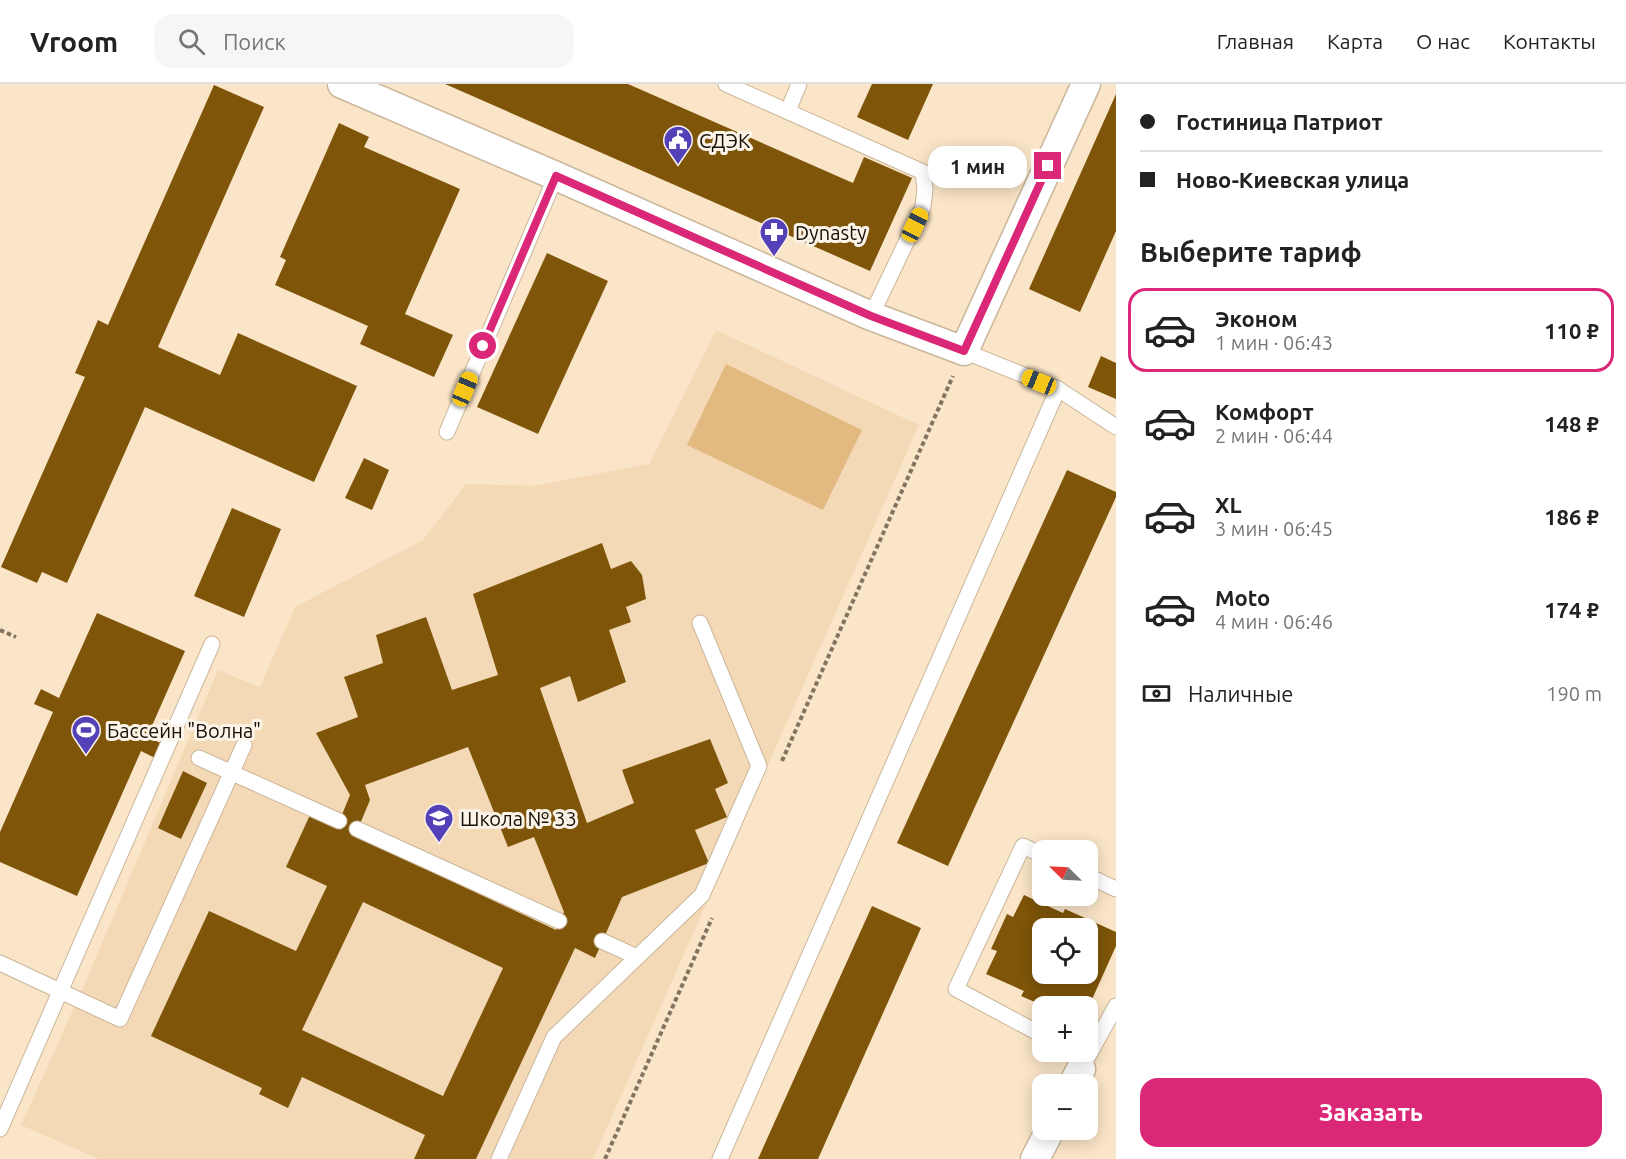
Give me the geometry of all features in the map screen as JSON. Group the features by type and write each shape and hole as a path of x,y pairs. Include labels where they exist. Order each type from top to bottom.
{"street":[{"path":"342,84 871,316 964,351 1086,84"},
{"path":"1035,1159 1045,1140"}],"lane":[{"path":"726,84 923,172 925,189 923,207 871,316"},
{"path":"788,111 799,84"},
{"path":"447,432 556,176"},
{"path":"964,351 1058,389 1116,427"},
{"path":"720,1159 1058,389"},
{"path":"499,1159 554,1037 702,895 759,766 700,623"},
{"path":"0,1129 212,644"},
{"path":"0,963 120,1019 244,745"},
{"path":"199,758 339,821"},
{"path":"357,829 559,921"},
{"path":"1032,850 1023,846 956,989 1032,1030"},
{"path":"1098,881 1116,889"},
{"path":"602,941 637,957"},
{"path":"1079,1074 1116,1006"}],"path":[{"path":"779,766 964,351"},
{"path":"0,630 16,637"},
{"path":"605,1159 716,908"}],"shaded area":[{"name":"Школа № 33","path":"716,330 919,425 593,1159 99,1159 21,1125 78,999 218,670 260,687 295,607 423,540 466,484 533,486 649,464"},
{"path":"726,364 862,430 823,510 687,445"}],"building":[{"path":"445,84 628,84 853,183 864,157 912,178 870,271"},
{"path":"872,84 933,84 908,140 857,117"},
{"path":"214,85 264,107 158,347 220,375 238,333 357,386 314,482 145,407 67,583 42,572 37,583 1,567 85,377 75,373 98,320 108,325"},
{"path":"1116,94 1116,231 1080,312 1029,289"},
{"path":"339,123 369,137 364,147 460,189 405,314 453,335 434,377 360,344 368,326 275,285 286,260 280,257"},
{"path":"547,253 608,281 538,434 477,407"},
{"path":"1101,356 1116,363 1116,399 1088,387"},
{"path":"364,458 389,470 372,510 345,498"},
{"path":"1067,470 1116,492 1116,497 948,866 897,843"},
{"path":"232,508 281,529 244,617 194,596"},
{"path":"602,543 611,569 631,561 642,575 646,599 626,607 631,622 609,630 626,682 578,702 570,676 540,688 587,823 634,803 622,770 710,739 728,783 715,789 727,817 695,830 709,863 622,897 595,958 575,948 476,1159 414,1159 425,1135 302,1077 288,1108 259,1094 262,1088 151,1036 209,911 296,951 327,886 286,867 310,815 337,827 350,795 316,733 358,717 344,677 383,663 376,635 426,617 452,690 498,675 473,594","holes":["468,747 508,847 534,837 564,912 556,930 355,836 370,800 365,785","363,902 503,968 443,1096 302,1030"]},
{"name":"Бассейн \"Волна\"","path":"97,613 185,651 147,737 163,744 157,759 141,751 77,896 0,862 0,832 53,712 34,704 41,689 59,698"},
{"path":"183,771 207,783 181,839 158,828"},
{"path":"1024,895 1032,899 1032,906 1048,906 1063,913 1065,909 1085,918 1032,918 1032,984 1098,984 1098,924 1116,932 1116,946 1094,996 1032,996 1032,1001 1021,996 1024,991 986,974 997,951 991,949 1007,914 1013,917"},
{"path":"872,906 921,928 818,1159 758,1159"}],"place":[{"name":"СДЭК","path":"678,166"},
{"name":"Dynasty","path":"774,258"},
{"name":"Бассейн \"Волна\"","path":"86,756"},
{"name":"Школа № 33","path":"439,844"}],"route":[{"path":"483,346 556,176 871,316 964,351 1048,166"}]}
